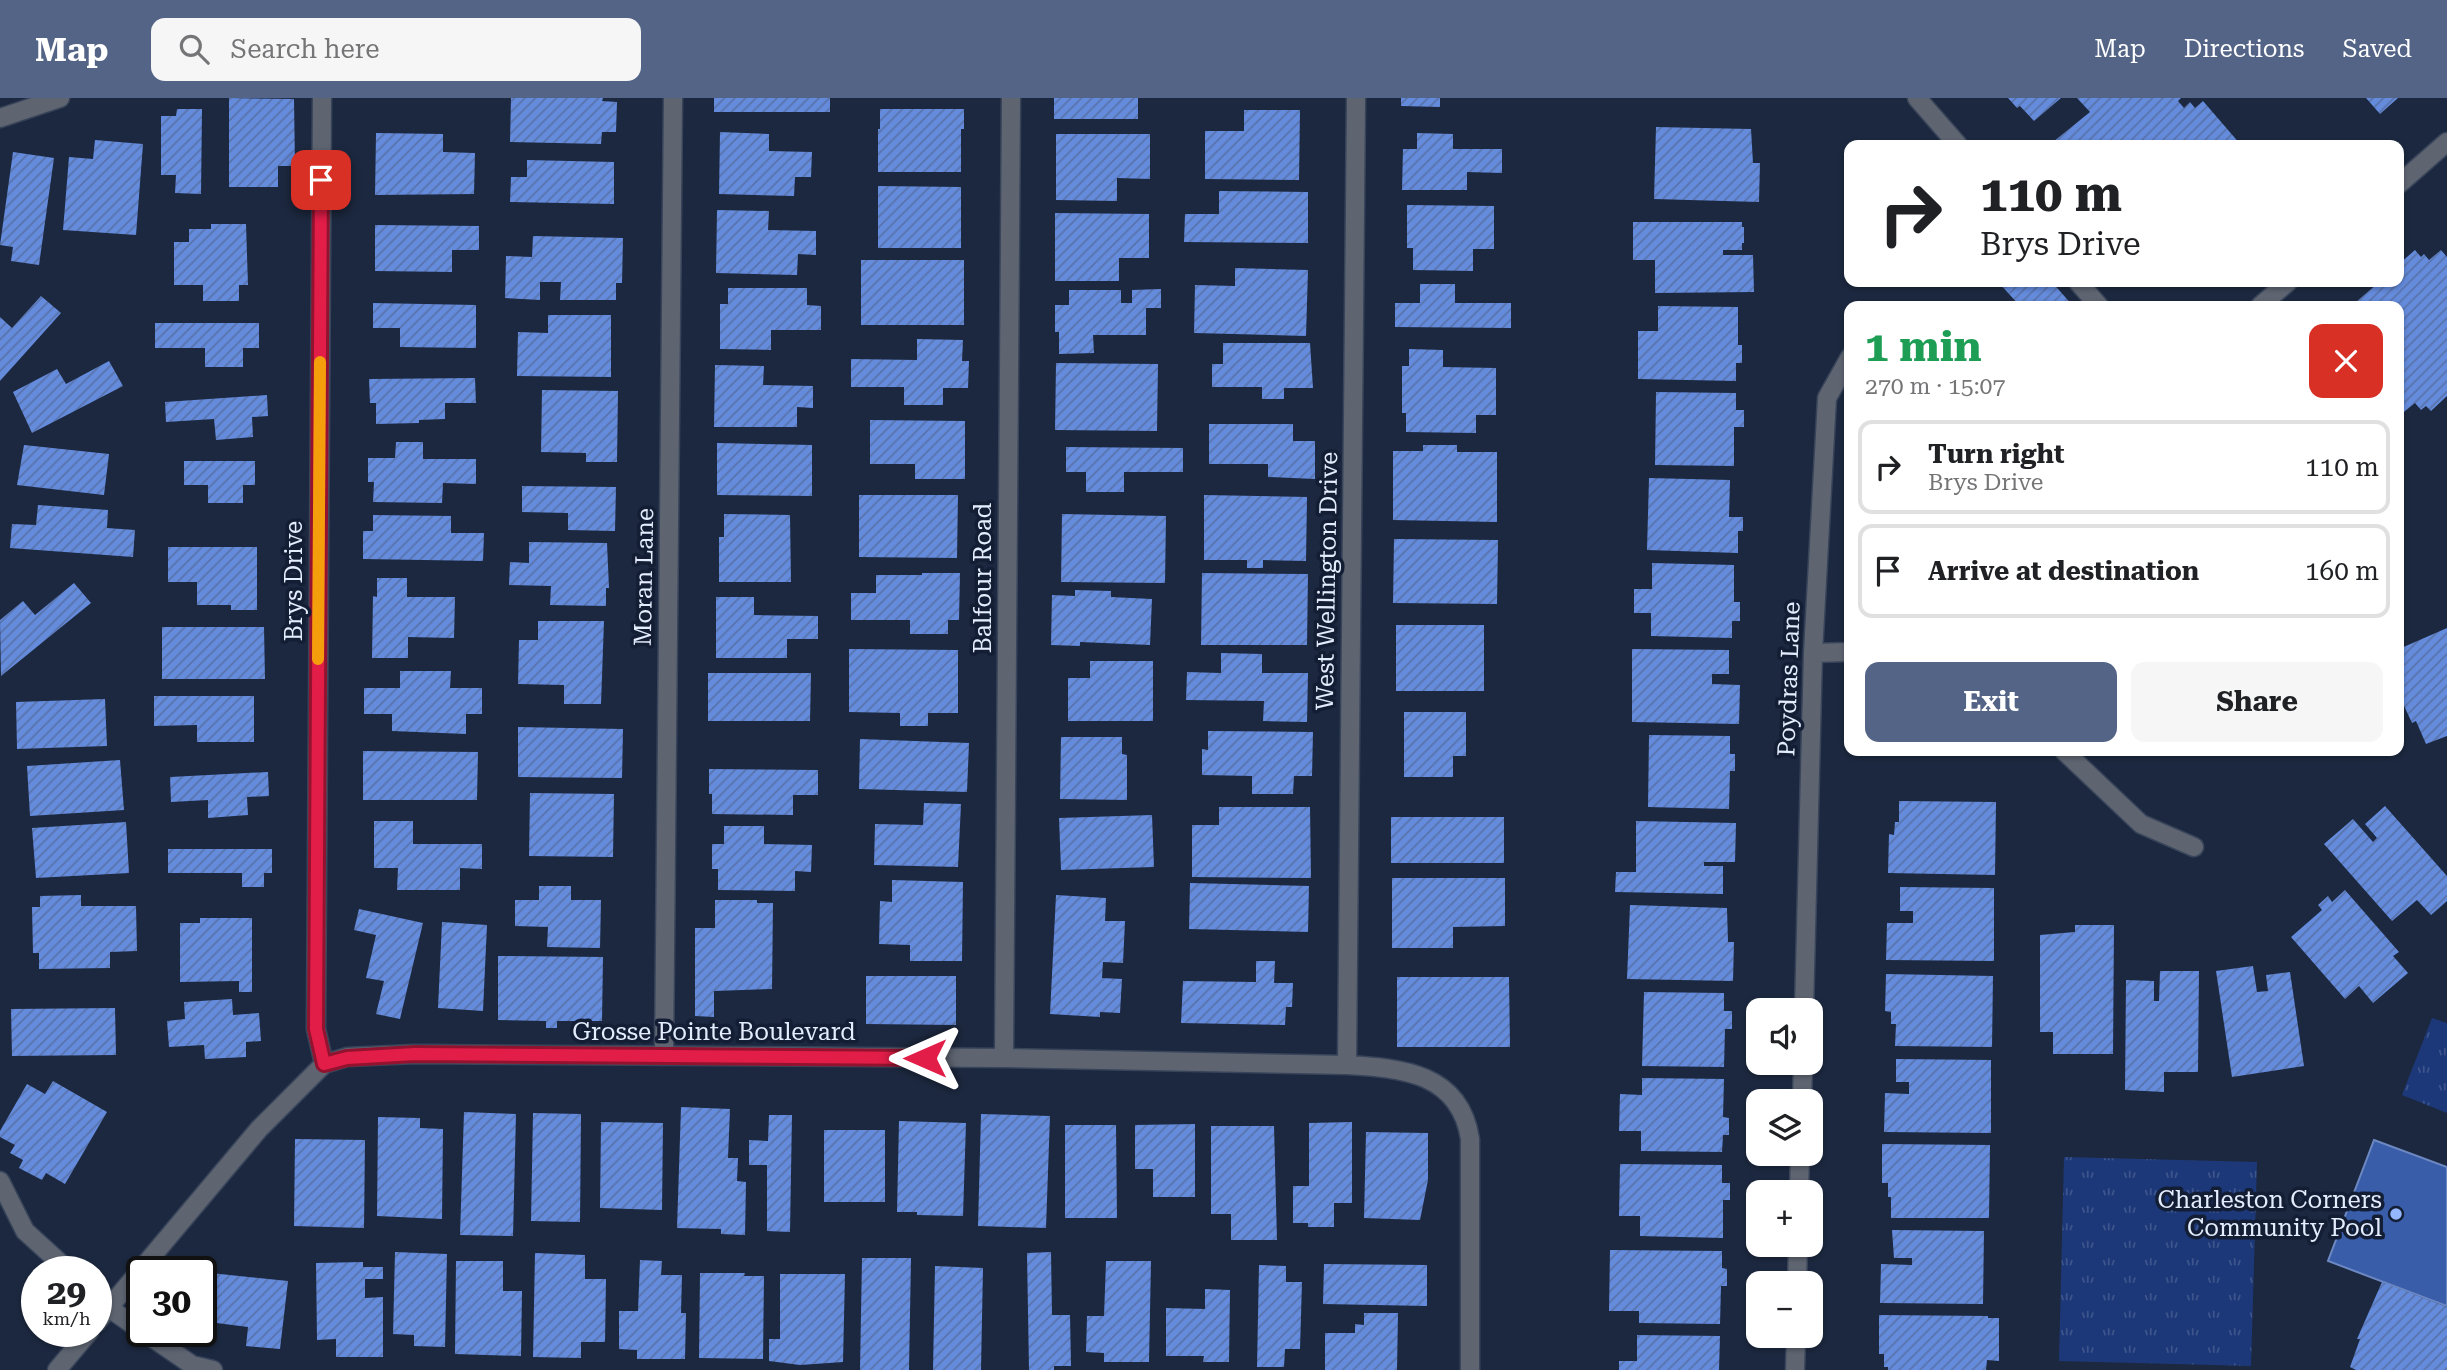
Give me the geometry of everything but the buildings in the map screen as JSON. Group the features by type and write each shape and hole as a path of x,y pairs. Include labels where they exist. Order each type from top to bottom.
{"street":[{"path":"0,118 60,98"},
{"name":"Brys Drive","path":"322,98 316,1029 324,1064"},
{"name":"Moran Lane","path":"664,1056 673,98"},
{"name":"Balfour Road","path":"1004,1058 1011,98"},
{"name":"West Wellington Drive","path":"1347,1065 1356,98"},
{"path":"1917,98 1954,140"},
{"path":"2404,180 2447,142"},
{"path":"2082,287 2095,301"},
{"path":"2266,301 2282,287"},
{"name":"Poydras Lane","path":"1804,998 1814,653 1827,398 1844,368"},
{"path":"1814,653 1844,652"},
{"path":"2069,756 2141,824 2194,847"},
{"name":"Grosse Pointe Boulevard","path":"324,1064 347,1058 415,1054 1004,1058 1347,1065 1412,1072 1429,1079 1453,1097 1468,1124 1470,1370"},
{"path":"112,1292 259,1129 324,1064"},
{"path":"0,1181 25,1231 52,1256"},
{"path":"57,1370 76,1347"},
{"path":"166,1347 192,1365 213,1370"},
{"path":"1795,1370 1796,1348"}],"green space":[{"path":"2432,1018 2447,1023 2447,1113 2402,1095"},
{"path":"2064,1157 2257,1162 2251,1366 2059,1361"}],"shaded area":[{"name":"Charleston Corners Community Pool","path":"2374,1140 2447,1167 2447,1306 2328,1261"}],"slow traffic":[{"path":"318,659 320,362"}],"place":[{"name":"Charleston Corners Community Pool","path":"2396,1214"}],"route":[{"path":"321,180 316,1029 324,1064 347,1058 415,1054 925,1058"}]}
